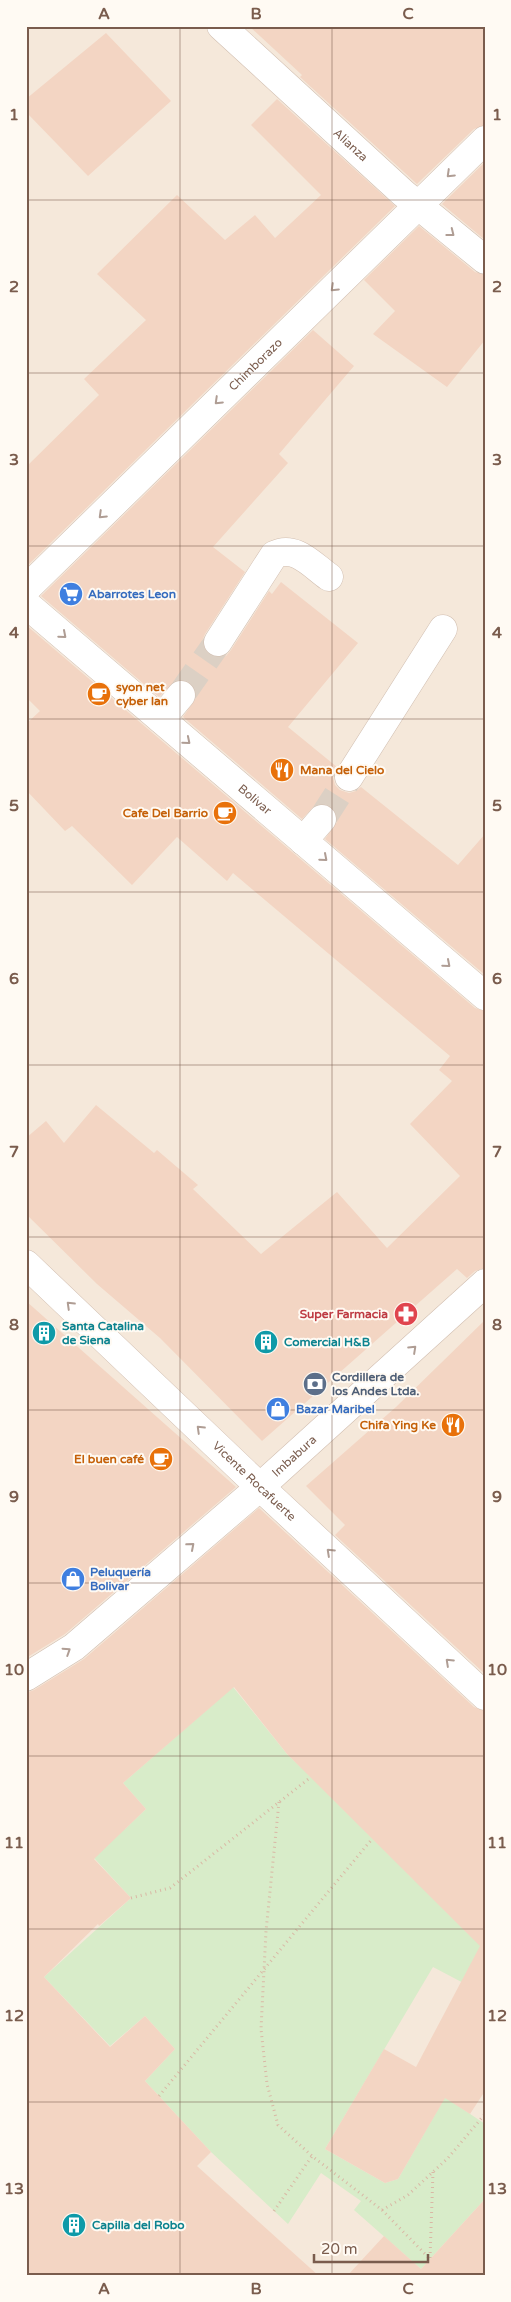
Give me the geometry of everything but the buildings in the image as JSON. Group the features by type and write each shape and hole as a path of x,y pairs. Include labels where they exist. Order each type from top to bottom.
{"street":[{"name":"Alianza","path":"221,26 418,206 485,260"},
{"name":"Chimborazo","path":"26,589 485,140"},
{"path":"218,642 274,555 286,550 294,552 329,577"},
{"name":"Bolívar","path":"26,604 485,996"},
{"path":"349,777 443,629"},
{"path":"161,719 181,695"},
{"path":"303,840 322,819"},
{"name":"Vicente Rocafuerte","path":"26,1264 260,1487 485,1696"},
{"name":"Imbabura","path":"26,1677 74,1647 260,1487 485,1282"}],"path":[{"path":"131,1898 170,1888 311,1777"},
{"path":"279,1802 266,1931 261,2029 266,2084 278,2125 312,2156 382,2210 430,2259 433,2172"},
{"path":"159,2096 264,1972 372,1839"},
{"path":"382,2210 408,2194 433,2172 448,2158 485,2114"},
{"path":"274,2211 312,2156"}],"shaded area":[{"path":"26,26 485,26 485,2276 26,2276"}],"green space":[{"path":"233,1687 287,1754 311,1777 485,1906 485,1971 471,1987 433,1967 325,2149 385,2183 398,2179 445,2097 485,2124 485,2199 421,2269 354,2210 361,2201 321,2173 288,2224 211,2152 145,2081 175,2049 145,2016 110,2046 44,1977 131,1898 70,1832 125,1829 146,1809 123,1783"}],"tunnel":[{"path":"181,695 218,642"},
{"path":"322,819 349,777"}],"place":[{"name":"Abarrotes Leon","path":"71,594"},
{"name":"syon net cyber lan","path":"99,694"},
{"name":"Mana del Cielo","path":"282,770"},
{"name":"Cafe Del Barrio","path":"225,813"},
{"name":"Super Farmacia","path":"406,1314"},
{"name":"Santa Catalina de Siena","path":"44,1333"},
{"name":"Comercial H&B","path":"266,1342"},
{"name":"Cordillera de los Andes Ltda.","path":"315,1384"},
{"name":"Bazar Maribel","path":"278,1409"},
{"name":"Chifa Ying Ke","path":"453,1425"},
{"name":"El buen café","path":"161,1459"},
{"name":"Peluquería Bolivar","path":"73,1579"},
{"name":"Capilla del Robo","path":"74,2225"}]}
